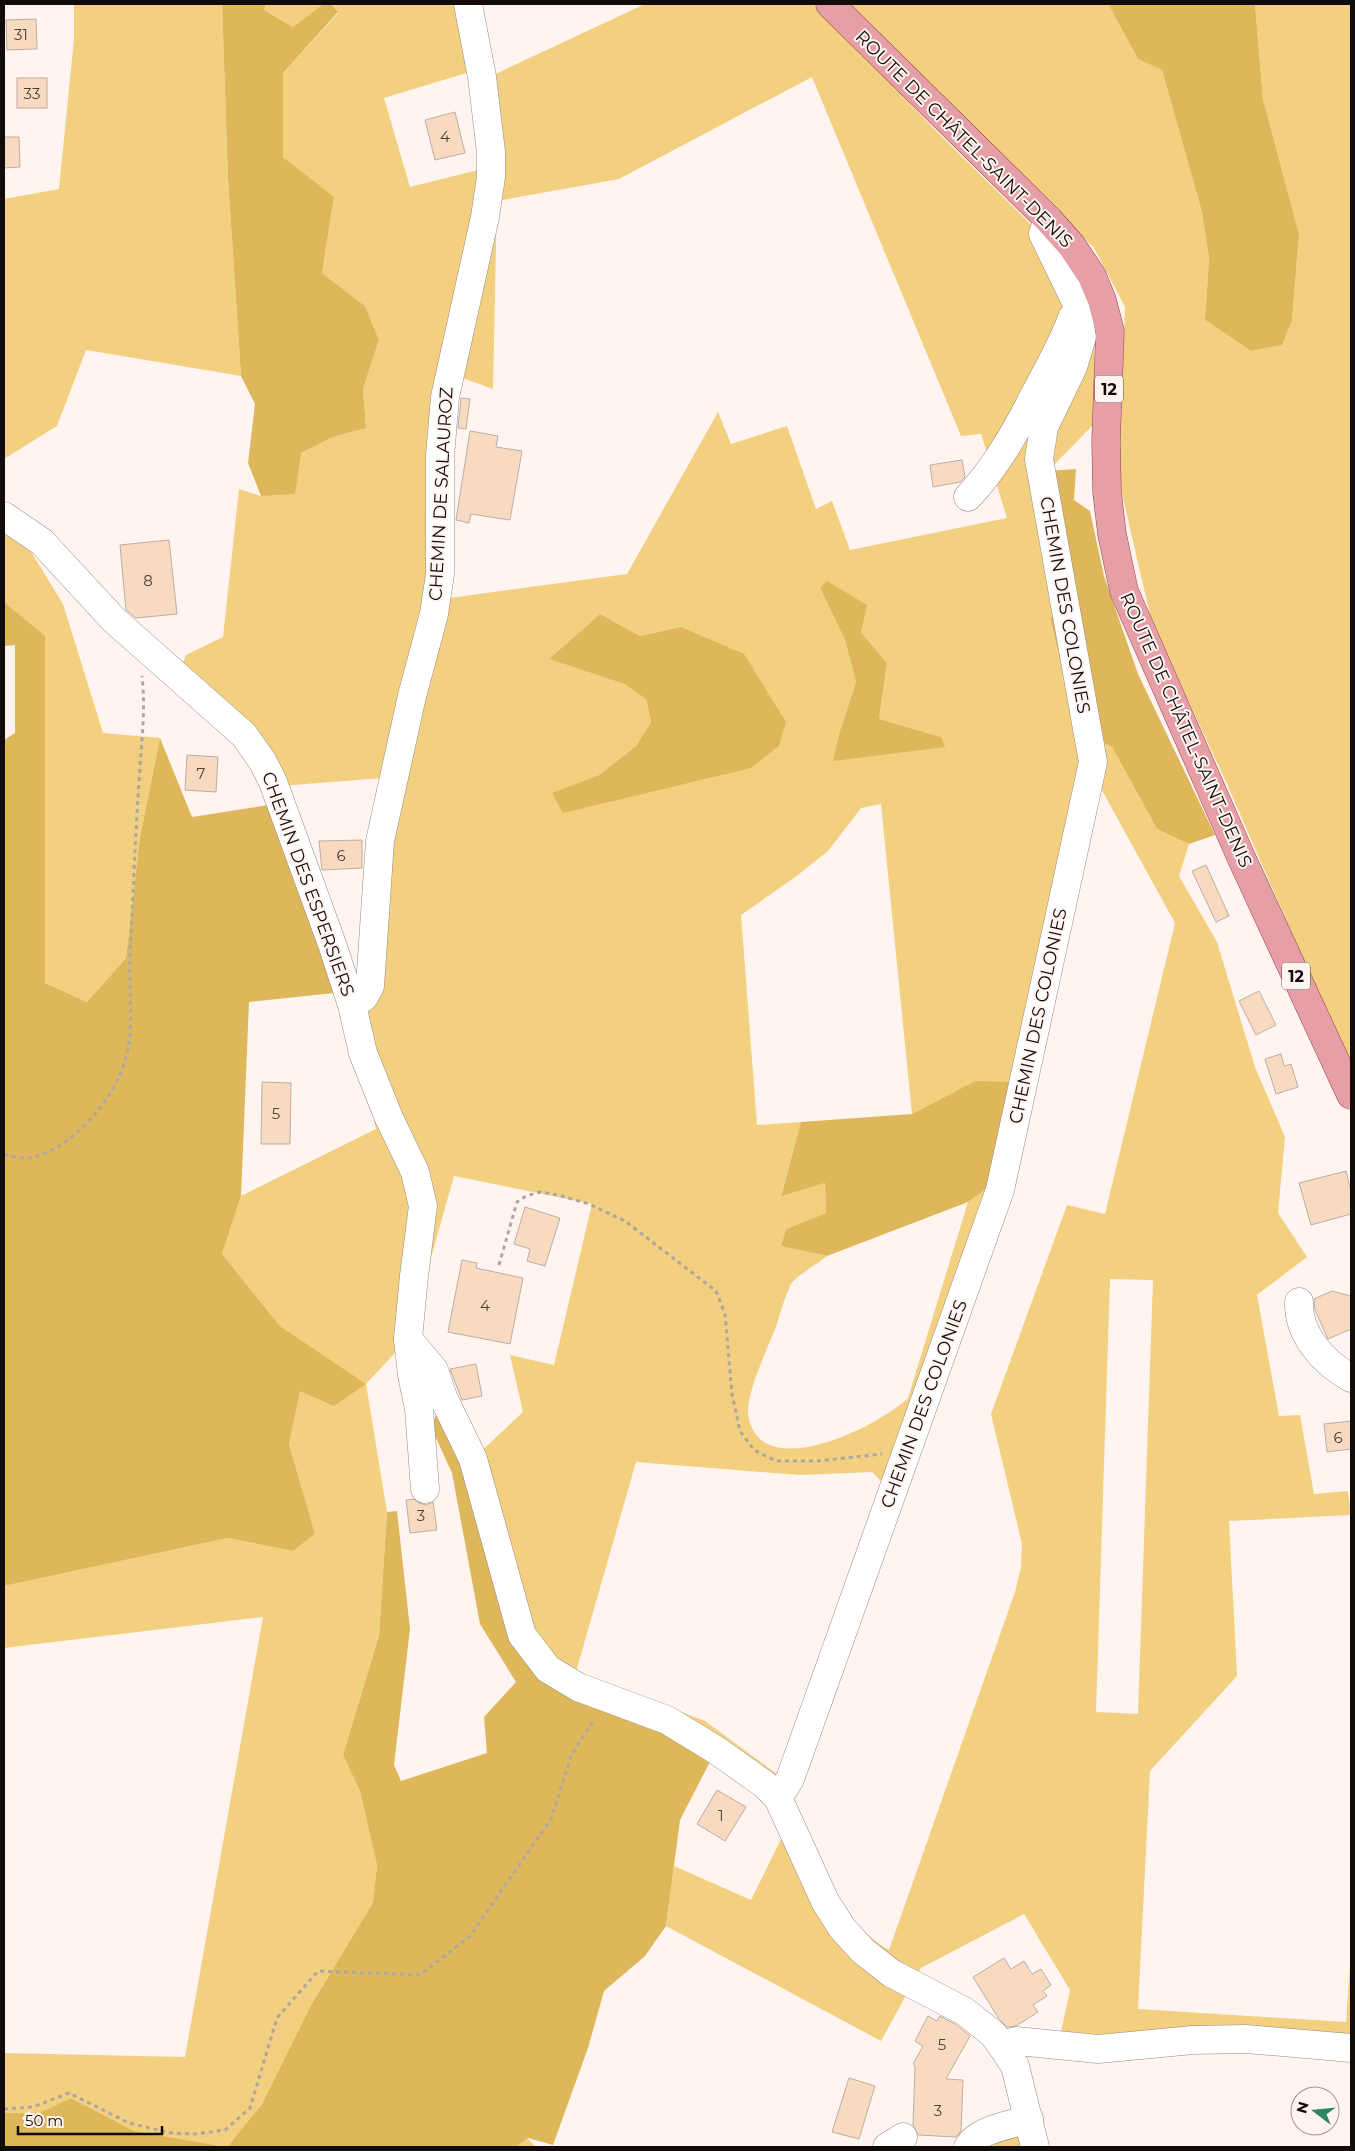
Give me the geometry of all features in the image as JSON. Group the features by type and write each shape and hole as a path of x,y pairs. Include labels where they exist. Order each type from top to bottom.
{"main road":[{"name":"ROUTE DE CHÂTEL-SAINT-DENIS","path":"830,4 1048,219 1072,246 1092,276 1102,300 1110,331 1106,442 1107,492 1112,534 1124,591 1245,866 1351,1095"}],"street":[{"name":"CHEMIN DE SALAUROZ","path":"352,1005 364,997 370,986 380,841 412,696 438,593 440,574 440,456 445,397 489,197 491,152 482,77 468,4"},
{"name":"CHEMIN DES COLONIES","path":"778,1798 790,1779 1000,1190 1093,762 1039,459 1044,427 1073,367 1082,337 1076,305 1042,234 1048,219"},
{"path":"968,497 988,476 1014,434 1064,340 1076,305"},
{"name":"CHEMIN DES ESPERSIERS","path":"4,516 42,542 114,620 244,735 263,762 273,782 329,935 352,1005 363,1053 389,1118 415,1172 423,1206 408,1338 412,1375 419,1409 425,1488"},
{"path":"1299,1302 1298,1315 1303,1328 1313,1343 1336,1370 1351,1378"},
{"path":"408,1338 434,1370 443,1398 473,1459 522,1635 548,1669 578,1687 667,1720 764,1784 778,1798 825,1901 842,1928 863,1951 891,1973 964,2011 993,2034 1015,2066 1036,2147"},
{"path":"1001,2045 1016,2041 1098,2050 1193,2040 1246,2039 1351,2048"},
{"path":"968,2147 972,2140 1029,2118"}],"path":[{"path":"4,1155 32,1158 56,1148 74,1135 106,1101 121,1072 129,1049 132,1022 129,973 139,778 144,722 140,659 143,646"},
{"path":"499,1266 517,1202 526,1196 540,1192 589,1204 625,1221 716,1290 725,1314 732,1394 740,1431 754,1450 776,1461 818,1461 878,1454 906,1454"},
{"path":"4,2109 34,2107 69,2093 129,2123 171,2133 195,2134 225,2130 250,2108 277,2018 318,1971 420,1975 470,1936 551,1819 571,1756 606,1698"}],"shaded area":[{"path":"74,4 222,4 228,178 241,376 86,350 57,426 4,459 4,199 59,189 74,39"},
{"path":"222,4 266,4 264,10 293,27 323,4 331,4 338,12 283,73 283,157 334,197 322,273 365,306 379,340 363,389 366,428 333,437 301,453 295,494 261,496 248,463 255,404 241,376 228,178"},
{"path":"266,4 323,4 293,27 264,10"},
{"path":"331,4 464,4 473,71 384,98 410,187 498,165 489,77 645,4 814,4 933,128 1073,266 1094,322 1095,423 1048,471 1075,609 1050,619 1076,729 1112,747 1157,829 1189,844 1179,876 1217,942 1255,1067 1285,1137 1278,1213 1307,1257 1257,1295 1279,1416 1300,1415 1314,1494 1348,1491 1351,1515 1229,1521 1237,1676 1150,1771 1138,2009 1346,2022 1351,1952 1351,2054 1254,2045 1057,2051 1070,1990 1024,1914 921,1968 881,2041 666,1926 674,1866 751,1900 797,1807 822,1867 843,1906 856,1923 889,1950 1015,1592 1021,1567 1022,1544 991,1414 1067,1205 1105,1214 1175,923 1099,785 1006,1201 885,1485 872,1472 800,1475 636,1462 576,1672 705,1721 777,1774 764,1784 548,1669 473,1459 523,1412 510,1355 554,1365 592,1204 454,1176 408,1339 366,1384 387,1512 379,1634 343,1755 360,1791 377,1865 373,1904 310,2007 262,2104 227,2147 133,2131 71,2098 39,2113 4,2113 4,2053 185,2057 263,1617 4,1648 4,1586 228,1538 293,1551 315,1534 289,1444 300,1390 365,1384 280,1326 222,1254 241,1196 376,1129 343,992 361,992 384,778 280,786 181,668 186,655 223,637 239,489 261,496 301,453 333,437 366,428 363,389 379,340 365,306 322,273 334,198 283,157 283,73 338,13","holes":["812,77 961,436 981,434 1007,518 850,550 832,501 816,509 787,426 731,444 718,412 627,574 442,599 454,375 493,389 497,201 619,179","820,588 866,605 861,632 887,663 879,719 941,737 840,731 856,682 845,640","600,614 640,636 681,627 751,768 553,793 599,775 636,746 651,722 646,699 624,684 549,659","881,804 912,1114 975,1081 997,1181 968,1202 908,1398 895,1409 855,1432 808,1447 786,1448 768,1444 754,1432 748,1416 749,1404 754,1381 791,1284 827,1256 781,1246 786,1229 826,1213 825,1183 781,1195 801,1122 757,1125 741,915 794,878 828,851 861,808","1110,1279 1153,1280 1138,1714 1096,1712"]},
{"path":"844,4 1108,4 1138,59 1162,70 1202,212 1209,258 1205,320 1251,351 1282,345 1292,321 1299,234 1263,99 1255,4 1351,4 1351,1069 1227,784 1152,623 1119,481 1125,307 1094,248"},
{"path":"1108,4 1255,4 1263,99 1299,234 1292,321 1282,345 1251,351 1205,320 1209,258 1202,212 1162,70 1138,59"},
{"path":"1076,469 1074,500 1090,511 1104,576 1138,674 1215,835 1189,844 1157,829 1112,747 1076,729 1050,618 1075,609 1048,471"},
{"path":"4,508 63,604 103,733 160,738 140,837 126,958 87,1002 45,983 45,637 4,602"},
{"path":"827,581 867,605 861,632 887,663 879,719 941,737 945,747 833,761 840,731 856,682 845,640 820,588"},
{"path":"4,602 45,636 45,983 87,1002 126,958 140,837 160,738 192,817 281,803 343,992 249,1002 241,1196 222,1254 280,1326 366,1384 334,1406 300,1391 289,1444 315,1534 293,1551 228,1538 4,1586 4,740 15,733 15,645 4,646"},
{"path":"600,614 640,636 681,627 744,654 786,722 779,746 751,768 563,813 552,793 599,775 636,746 651,722 646,699 624,684 549,659"},
{"path":"975,1081 1017,1082 997,1181 968,1202 827,1256 781,1246 786,1229 826,1213 825,1183 781,1196 801,1122 912,1114"},
{"path":"443,1398 548,1669 716,1750 680,1820 666,1926 645,1956 604,1991 588,2048 553,2145 528,2138 516,2147 227,2147 262,2104 310,2007 373,1903 377,1865 360,1791 343,1755 379,1635 387,1512 397,1511 410,1629 394,1765 401,1781 487,1753 484,1717 516,1682 480,1624 452,1473 431,1427"},
{"path":"71,2098 134,2131 227,2147 4,2147 4,2113 39,2113"},
{"path":"1043,2113 1045,2147 994,2147 993,2140"},
{"path":"527,2138 536,2147 516,2147"}],"building":[{"path":"36,19 37,49 7,50 6,20"},
{"path":"17,78 47,78 47,108 17,108"},
{"path":"455,112 465,153 435,160 425,120"},
{"path":"4,137 19,137 20,167 4,168"},
{"path":"461,398 470,399 466,429 458,428"},
{"path":"470,431 498,436 496,447 522,451 510,520 471,514 469,523 456,520"},
{"path":"962,460 965,477 960,482 933,487 930,465"},
{"path":"169,540 177,614 136,618 126,610 120,545"},
{"path":"187,755 218,757 216,792 185,790"},
{"path":"362,840 362,868 322,870 319,841"},
{"path":"1206,865 1229,916 1216,922 1192,871"},
{"path":"1259,991 1276,1025 1256,1035 1239,1001"},
{"path":"1281,1054 1284,1066 1291,1064 1298,1087 1276,1094 1265,1059"},
{"path":"262,1082 291,1083 290,1144 261,1144"},
{"path":"1346,1171 1351,1191 1351,1214 1311,1225 1299,1183"},
{"path":"525,1207 560,1218 545,1266 527,1261 530,1249 514,1244"},
{"path":"462,1260 477,1263 476,1268 523,1278 510,1344 448,1332"},
{"path":"1332,1291 1351,1296 1351,1329 1328,1339 1315,1310 1314,1299"},
{"path":"476,1364 482,1396 462,1400 450,1369"},
{"path":"1351,1421 1351,1449 1327,1452 1324,1424"},
{"path":"414,1499 426,1505 433,1502 437,1530 410,1533 406,1500"},
{"path":"717,1790 746,1807 725,1841 697,1824"},
{"path":"1004,1958 1011,1969 1024,1961 1032,1974 1041,1969 1051,1985 1043,1991 1047,1996 1033,2005 1038,2012 1016,2026 1007,2027 999,2019 973,1977"},
{"path":"928,2016 937,2021 940,2016 955,2024 970,2036 946,2079 963,2080 961,2131 956,2137 918,2135 913,2125 915,2066 913,2064 923,2046 915,2041"},
{"path":"849,2078 875,2086 859,2139 832,2132"}]}
